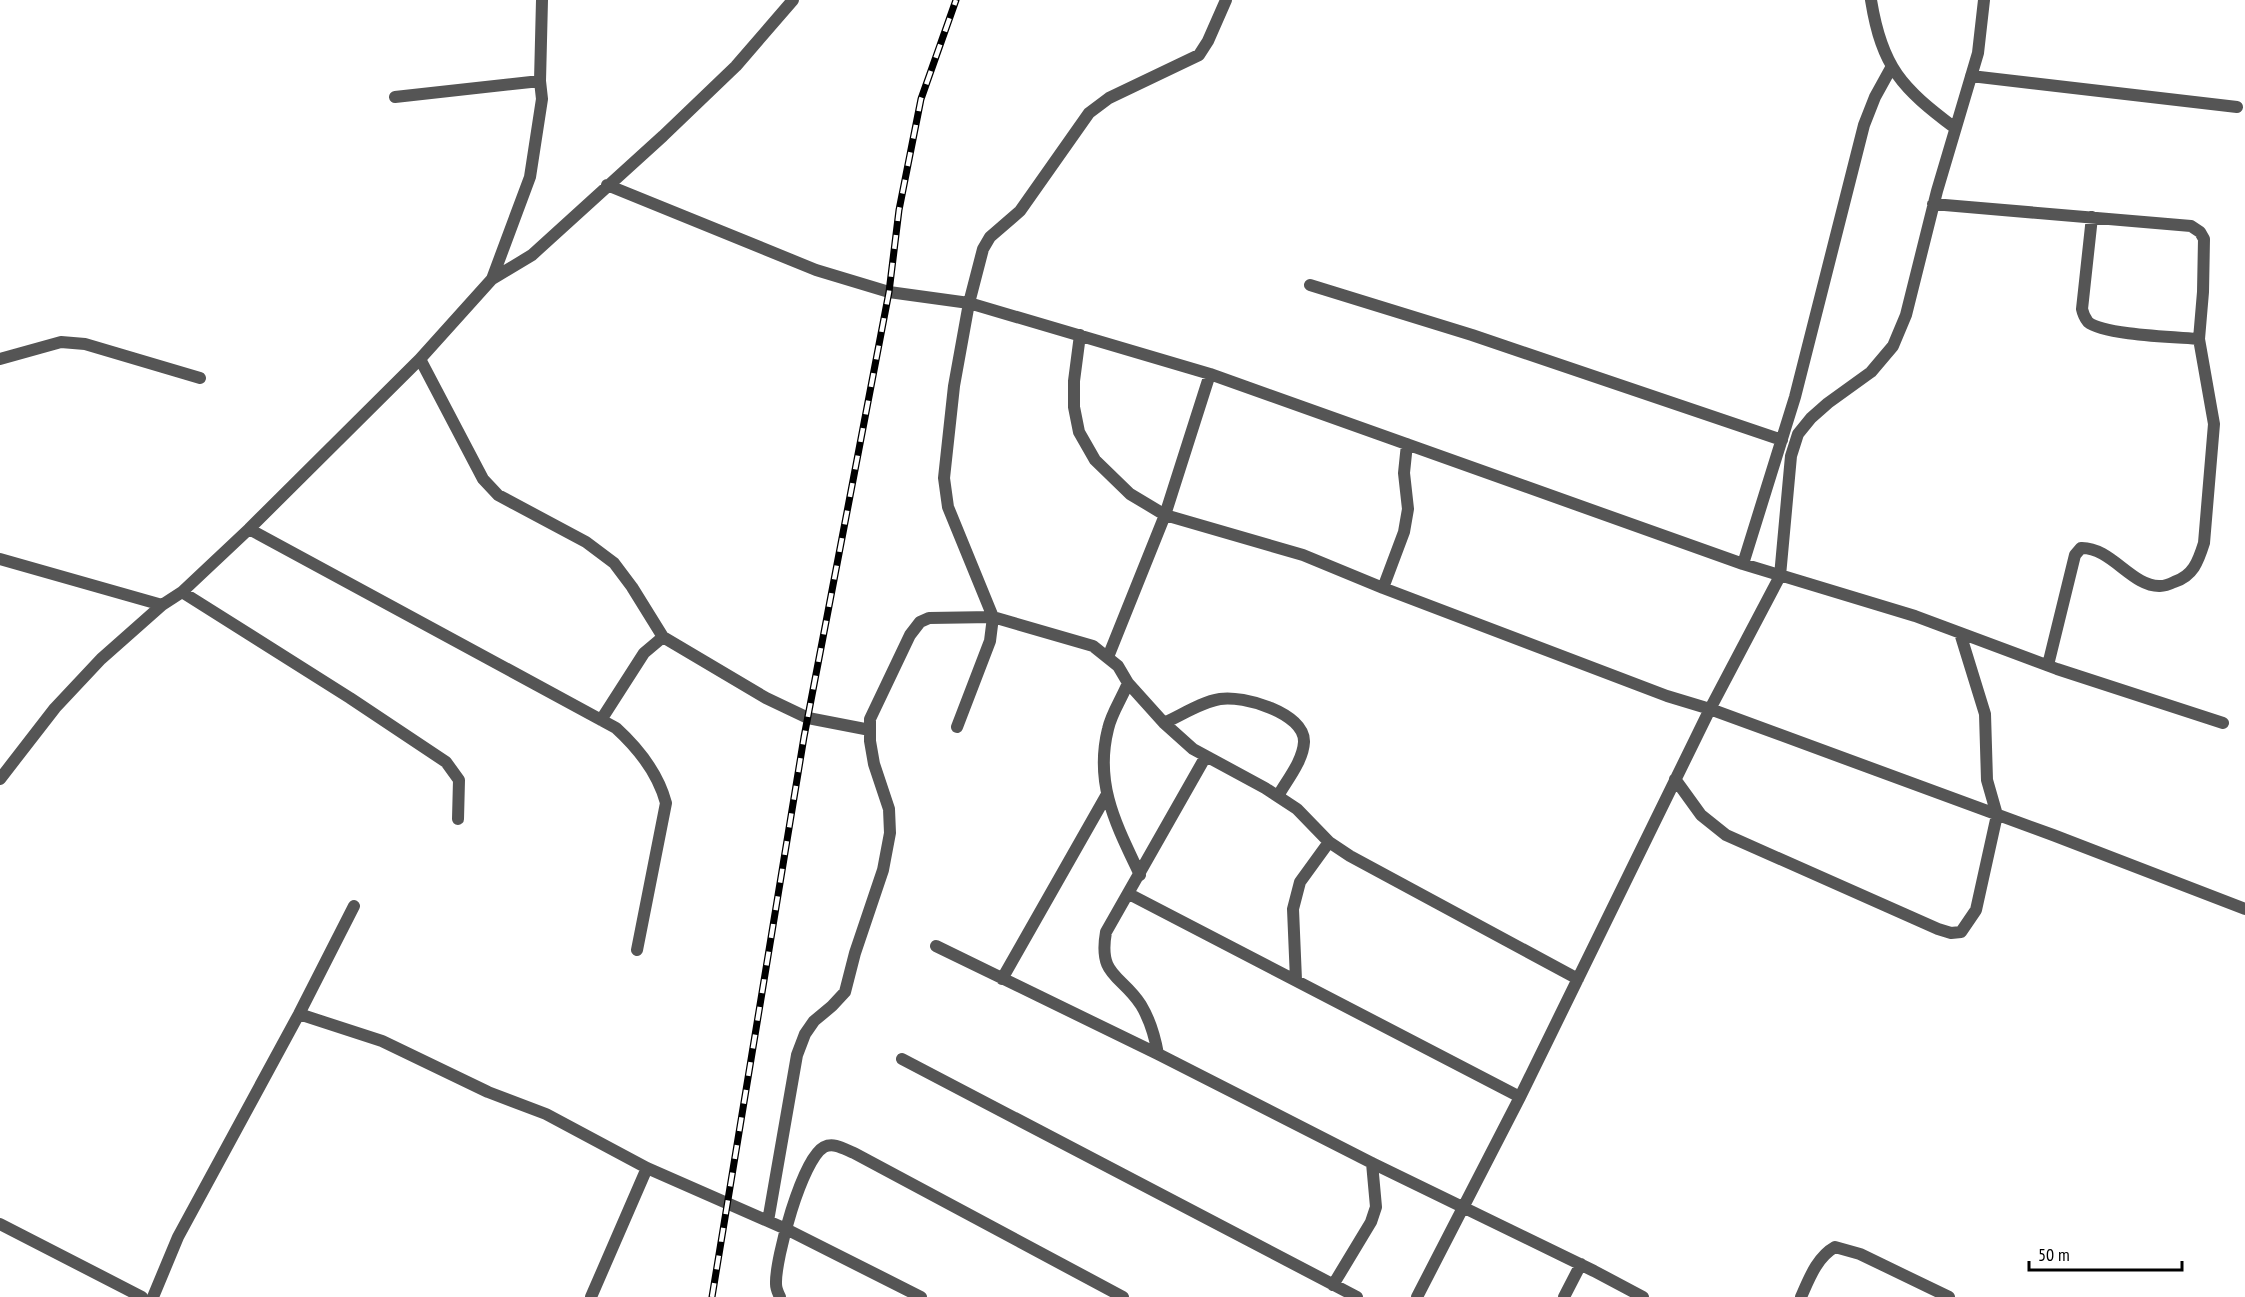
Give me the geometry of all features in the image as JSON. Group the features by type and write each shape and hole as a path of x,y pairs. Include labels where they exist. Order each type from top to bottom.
{"street":[{"path":"492,279 530,177 542,99 540,81 542,0"},
{"path":"0,779 55,708 101,659 162,605 182,592 249,529 420,358 492,279 532,255 736,66 793,0"},
{"path":"957,727 990,641 993,617 948,507 944,478 954,386 969,303 983,249 990,237 1020,211 1089,113 1109,98 1199,55 1208,41 1226,0"},
{"path":"1871,0 1883,51 1891,68 1908,90 1955,128"},
{"path":"1417,1297 1520,1097 1675,779 1780,576 1791,456 1798,434 1810,418 1871,372 1893,346 1906,315 1934,204 1978,53 1984,0"},
{"path":"1743,564 1795,397 1864,126 1875,97 1891,68"},
{"path":"1971,76 2237,106"},
{"path":"395,97 540,81"},
{"path":"607,185 816,270 890,292 969,303 1210,374 1743,564 1915,616 2048,665 2223,723"},
{"path":"1934,204 2191,226 2200,232 2204,239 2199,339 2214,424 2204,543 2199,561 2182,580 2161,586 2151,585 2098,551 2081,548 2072,564 2048,665"},
{"path":"2092,217 2082,309 2089,323 2100,328 2131,333 2199,339"},
{"path":"1310,285 1472,335 1782,440"},
{"path":"1080,335 1074,398 1080,432 1095,460 1130,494 1165,515 1303,555 1383,588 1667,696 1997,815 2245,909"},
{"path":"0,359 62,342 85,344 200,378"},
{"path":"420,358 483,479 498,495 586,542 614,563 663,637 766,698 808,718 870,730"},
{"path":"1108,657 1165,515 1210,374"},
{"path":"1383,588 1404,532 1408,509 1404,473 1407,444"},
{"path":"249,529 616,728 635,745 660,783 666,803 637,950"},
{"path":"0,559 162,605"},
{"path":"182,592 350,698 446,762 459,780 458,819"},
{"path":"768,1221 797,1055 805,1034 814,1021 845,992 855,953 883,870 890,833 889,808 874,764 870,719 910,635 920,622 929,618 993,617 1093,646 1118,666 1128,683 1164,723 1193,749 1278,796 1297,809 1329,842 1350,856 1578,979"},
{"path":"1675,779 1701,815 1726,835 1938,929 1951,933 1961,932 1976,910 1997,815 1987,780 1985,714 1960,633"},
{"path":"601,720 644,653 663,637"},
{"path":"1128,683 1108,729 1103,768 1106,796 1112,816 1140,875"},
{"path":"1164,723 1221,699 1248,700 1284,716 1298,725 1304,742 1299,760 1278,796"},
{"path":"1158,1054 1154,1034 1140,1004 1111,972 1104,959 1106,932 1206,756"},
{"path":"1002,979 1106,796"},
{"path":"1296,980 1293,909 1300,882 1329,842"},
{"path":"1129,894 1520,1097"},
{"path":"153,1297 178,1237 299,1014 354,906"},
{"path":"936,946 1158,1054 1644,1297"},
{"path":"299,1014 382,1041 488,1092 546,1114 647,1168 786,1229 921,1297"},
{"path":"902,1059 1357,1297"},
{"path":"780,1297 776,1287 777,1271 786,1229 806,1169 822,1148 834,1144 1123,1297"},
{"path":"1333,1285 1371,1222 1376,1207 1372,1163"},
{"path":"591,1297 647,1168"},
{"path":"0,1224 142,1297"},
{"path":"1801,1297 1813,1271 1827,1251 1835,1246 1860,1254 1949,1297"},
{"path":"1564,1297 1581,1264"}],"railway":[{"path":"712,1297 804,737 889,292 899,210 921,99 956,0"}]}
